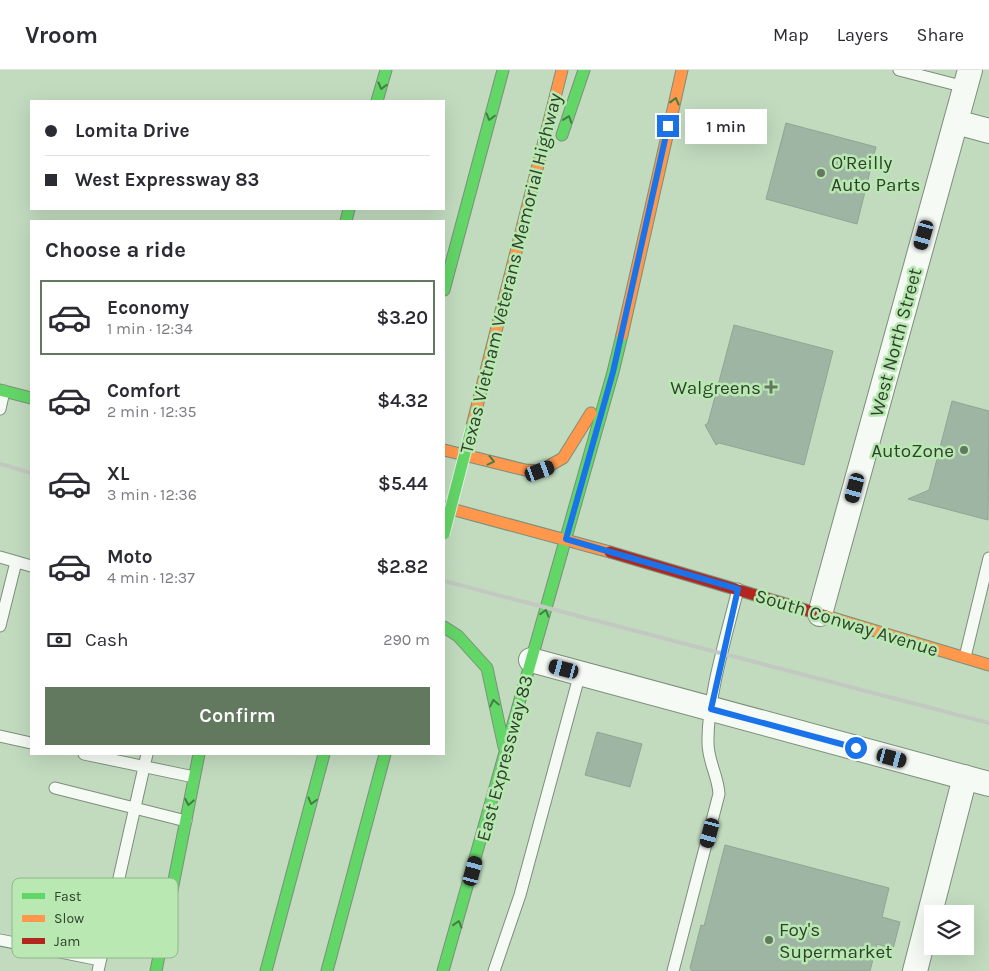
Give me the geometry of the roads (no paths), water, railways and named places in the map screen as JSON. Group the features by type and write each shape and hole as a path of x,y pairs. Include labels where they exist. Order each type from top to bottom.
{"main road":[{"path":"378,100 386,70"},
{"path":"445,286 503,70"},
{"name":"Texas Vietnam Veterans Memorial Highway","path":"445,530 562,70"},
{"path":"559,145 584,70"},
{"path":"445,450 524,470 540,471 552,466 563,458 573,444 613,372 682,70"},
{"path":"496,331 543,191"},
{"name":"East Expressway 83","path":"443,971 613,372"},
{"path":"2,391 30,398"},
{"name":"South Conway Avenue","path":"445,507 566,539 989,664"},
{"path":"445,628 458,636 487,668 505,751"},
{"path":"174,878 199,755"},
{"path":"266,971 324,755"},
{"path":"327,971 384,755"},
{"path":"340,971 379,773"},
{"path":"156,971 158,958"}],"street":[{"name":"West North Street","path":"820,614 968,78"},
{"path":"956,122 989,131"},
{"path":"531,660 989,784"},
{"path":"915,971 965,777"}],"lane":[{"path":"899,70 968,78"},
{"path":"0,408 2,391"},
{"path":"0,557 30,566"},
{"path":"965,657 989,558"},
{"path":"0,626 16,562"},
{"path":"673,971 719,794 718,778 710,760 708,743 711,709 738,589"},
{"path":"494,971 520,895 580,673"},
{"path":"0,736 30,742"},
{"path":"89,755 194,777"},
{"path":"119,878 148,755"},
{"path":"55,788 186,821"},
{"path":"71,958 99,965"}],"railway":[{"path":"0,464 30,473"},
{"path":"445,581 989,723"}],"place":[{"name":"O'Reilly Auto Parts","path":"821,173"},
{"name":"Walgreens","path":"771,387"},
{"name":"AutoZone","path":"964,450"},
{"name":"Foy's Supermarket","path":"769,940"}]}
